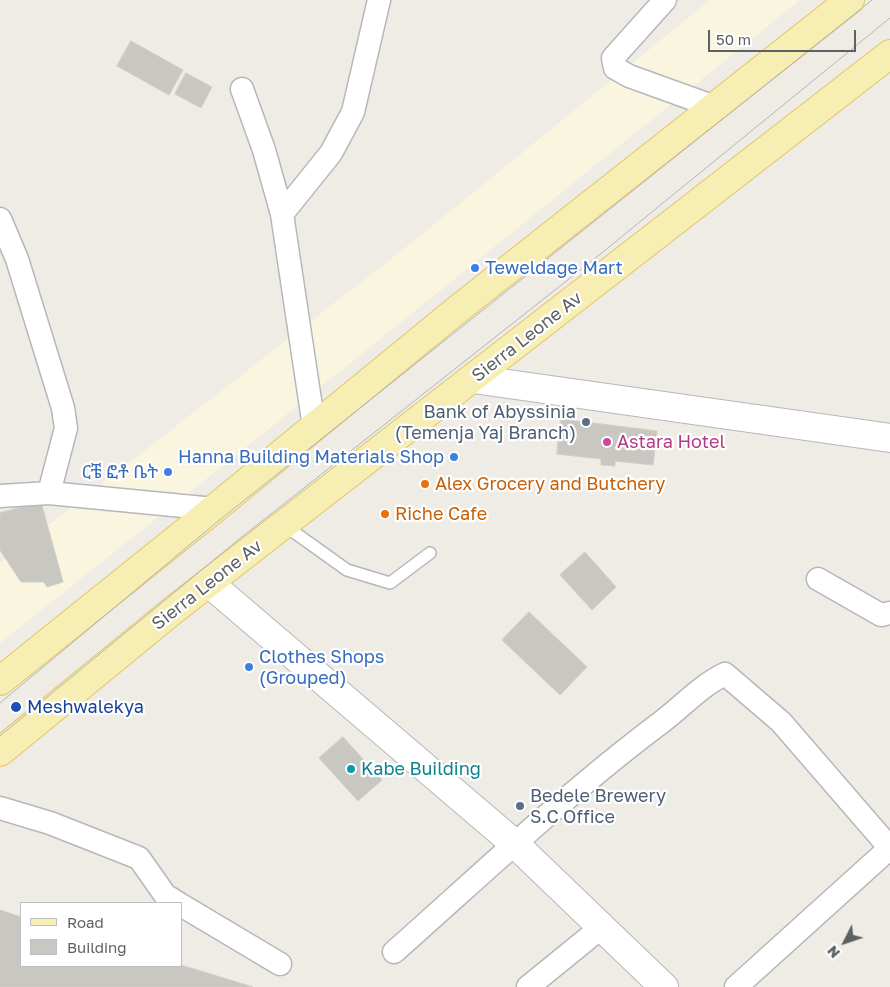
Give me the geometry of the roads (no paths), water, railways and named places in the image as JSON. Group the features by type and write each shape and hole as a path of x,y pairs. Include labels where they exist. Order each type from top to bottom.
{"main road":[{"path":"0,681 214,509 458,308 850,0"},
{"name":"Sierra Leone Av","path":"0,752 284,525 890,55"}],"street":[{"path":"282,214 331,152 353,112 380,0"},
{"path":"665,0 613,58 615,68 629,76 715,107"},
{"path":"242,89 264,150 282,214 314,427"},
{"path":"0,219 17,259 63,408 66,428 49,493"},
{"path":"473,379 890,438"},
{"path":"0,496 49,493 214,509"},
{"path":"818,579 882,614 890,613"},
{"path":"210,583 516,845 603,926 664,987"},
{"path":"394,952 617,756 671,716 711,682 725,674 781,722 890,848 736,987"},
{"path":"0,808 50,823 140,858 165,895 176,902"},
{"path":"182,907 280,964"},
{"path":"528,987 603,926"}],"lane":[{"path":"284,525 347,570 390,583 430,553"}],"tram line":[{"path":"0,703 217,522 872,0"},
{"path":"0,736 238,540 593,260 890,18"}],"place":[{"name":"Teweldage Mart","path":"475,268"},
{"name":"Bank of Abyssinia (Temenja Yaj Branch)","path":"586,422"},
{"name":"Astara Hotel","path":"607,442"},
{"name":"Hanna Building Materials Shop","path":"454,457"},
{"name":"ርቼ ፎቶ ቤት","path":"168,472"},
{"name":"Alex Grocery and Butchery","path":"425,484"},
{"name":"Riche Cafe","path":"385,514"},
{"name":"Clothes Shops (Grouped)","path":"249,667"},
{"name":"Meshwalekya","path":"16,707"},
{"name":"Kabe Building","path":"351,769"},
{"name":"Bedele Brewery S.C Office","path":"520,806"}]}
